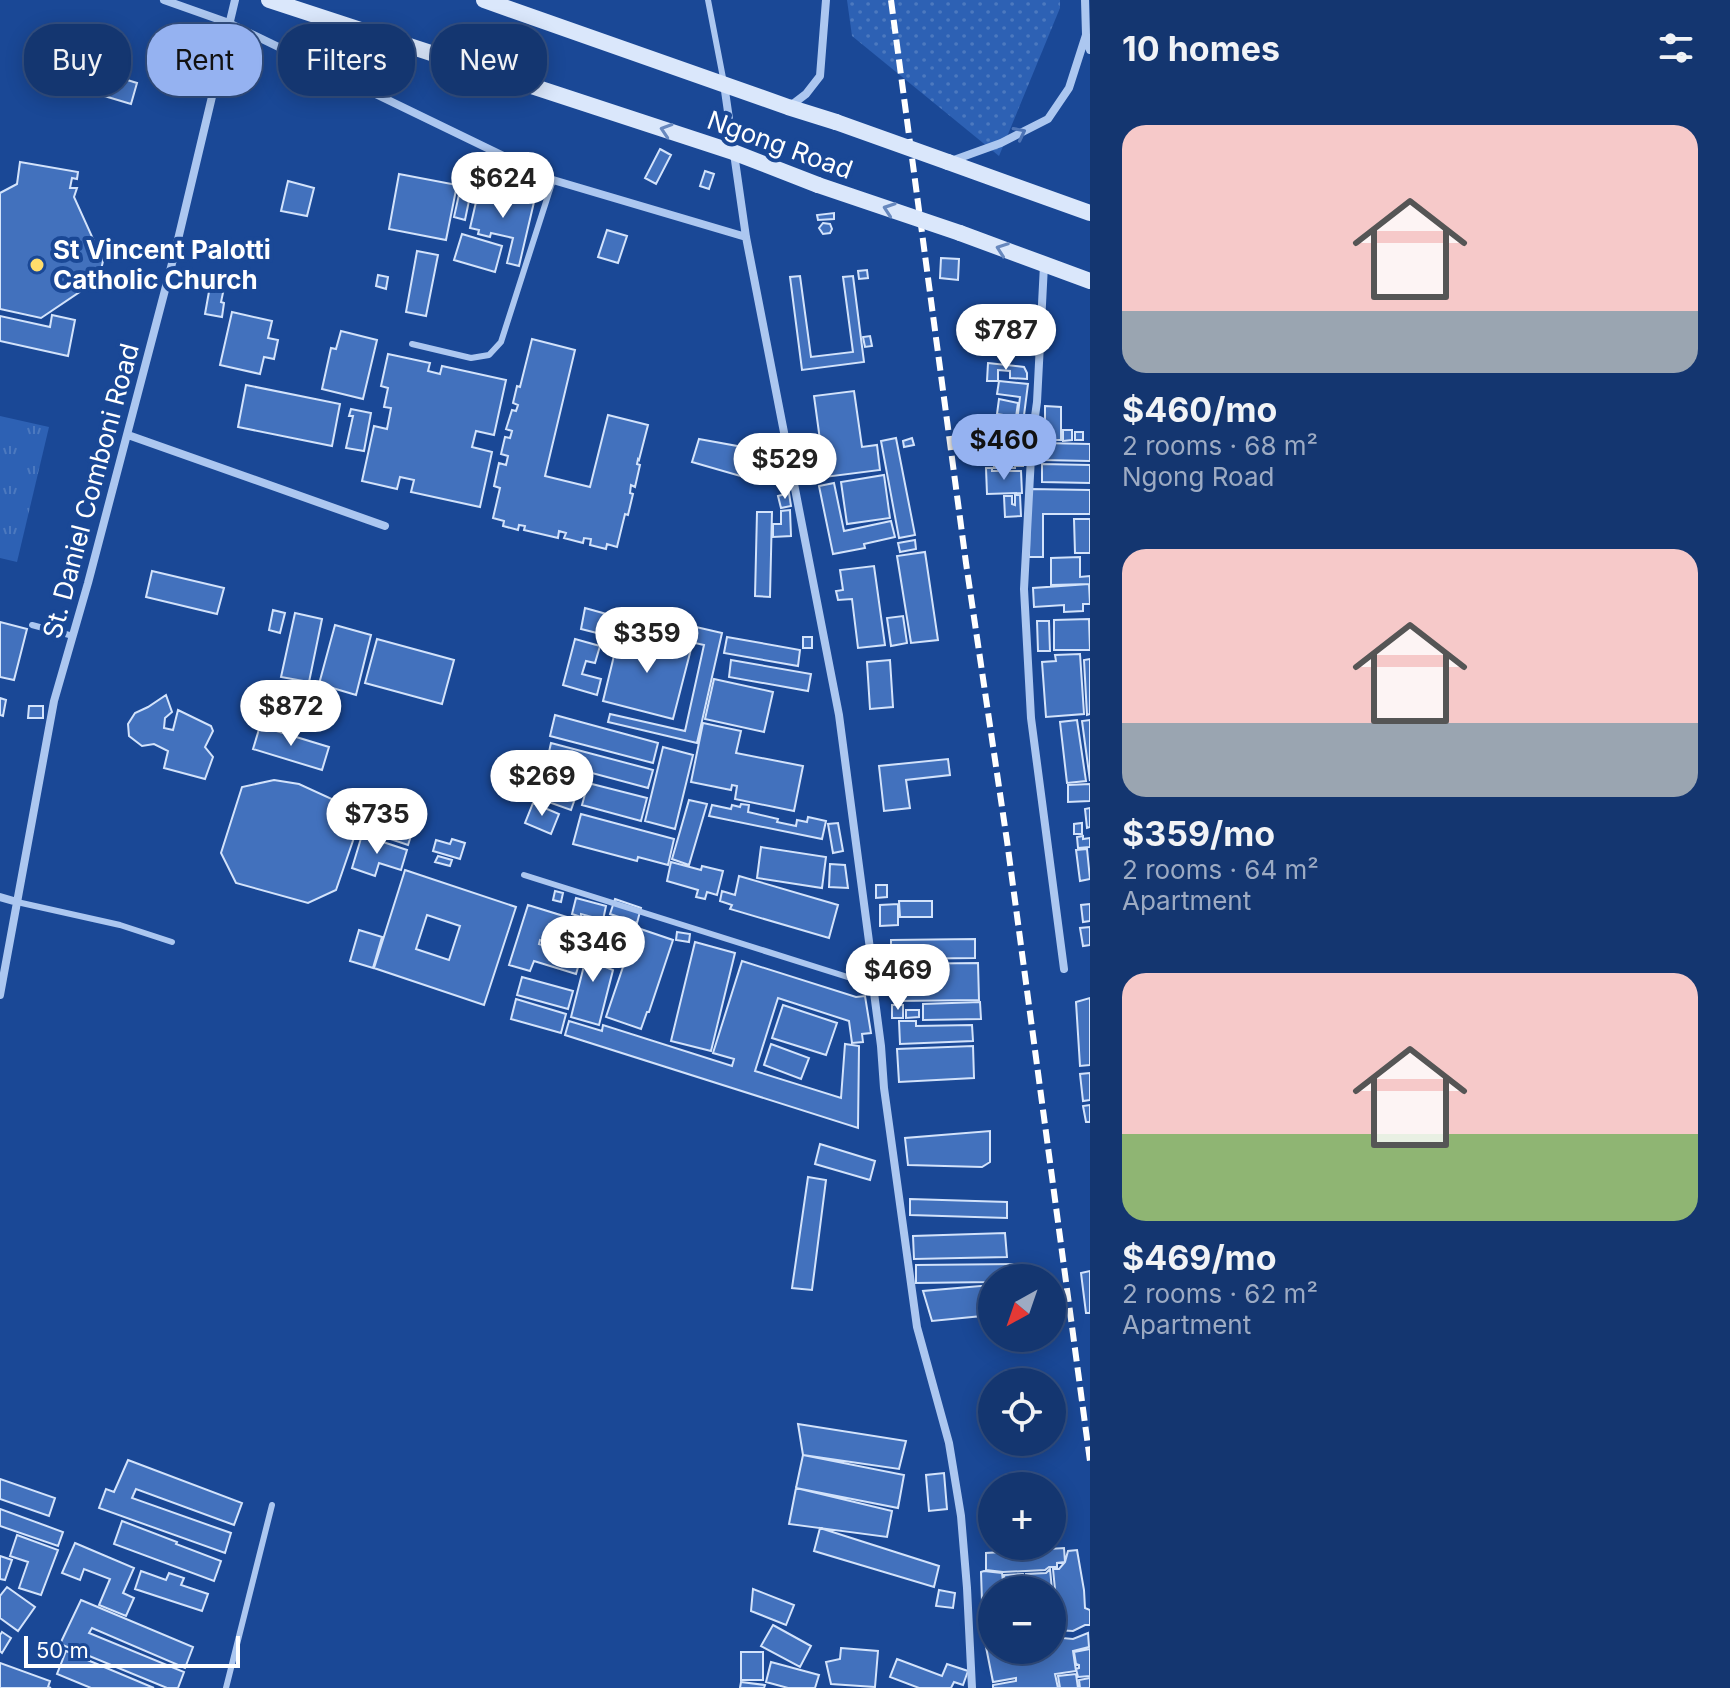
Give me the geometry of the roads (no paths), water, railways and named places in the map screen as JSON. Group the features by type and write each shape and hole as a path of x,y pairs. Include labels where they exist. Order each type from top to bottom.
{"main road":[{"name":"Ngong Road","path":"269,0 733,152 1090,281"},
{"name":"Ngong Road","path":"484,0 513,5 724,84 1090,213"}],"street":[{"path":"164,0 229,23 553,180 746,237"},
{"name":"St. Daniel Comboni Road","path":"0,995 54,701 128,435 235,0"},
{"path":"788,107 806,94 820,76 826,0"},
{"path":"1085,0 1086,35 1090,50"},
{"path":"948,162 1001,143 1048,119 1069,88 1086,35"},
{"path":"724,84 746,237 839,715 872,964 884,1088 917,1327 949,1443 961,1516 972,1688"},
{"path":"1044,264 1024,589 1031,718 1064,969"},
{"path":"128,435 385,526"},
{"path":"0,897 17,902"}],"lane":[{"path":"708,0 724,84"},
{"path":"412,344 471,358 489,355 501,342 553,180"},
{"path":"32,625 73,636"},
{"path":"524,875 873,985"},
{"path":"17,902 120,925 172,942"},
{"path":"226,1688 272,1505"}],"railway":[{"path":"891,0 1090,1461"}],"place":[{"name":"St Vincent Palotti Catholic Church","path":"37,265"}]}
